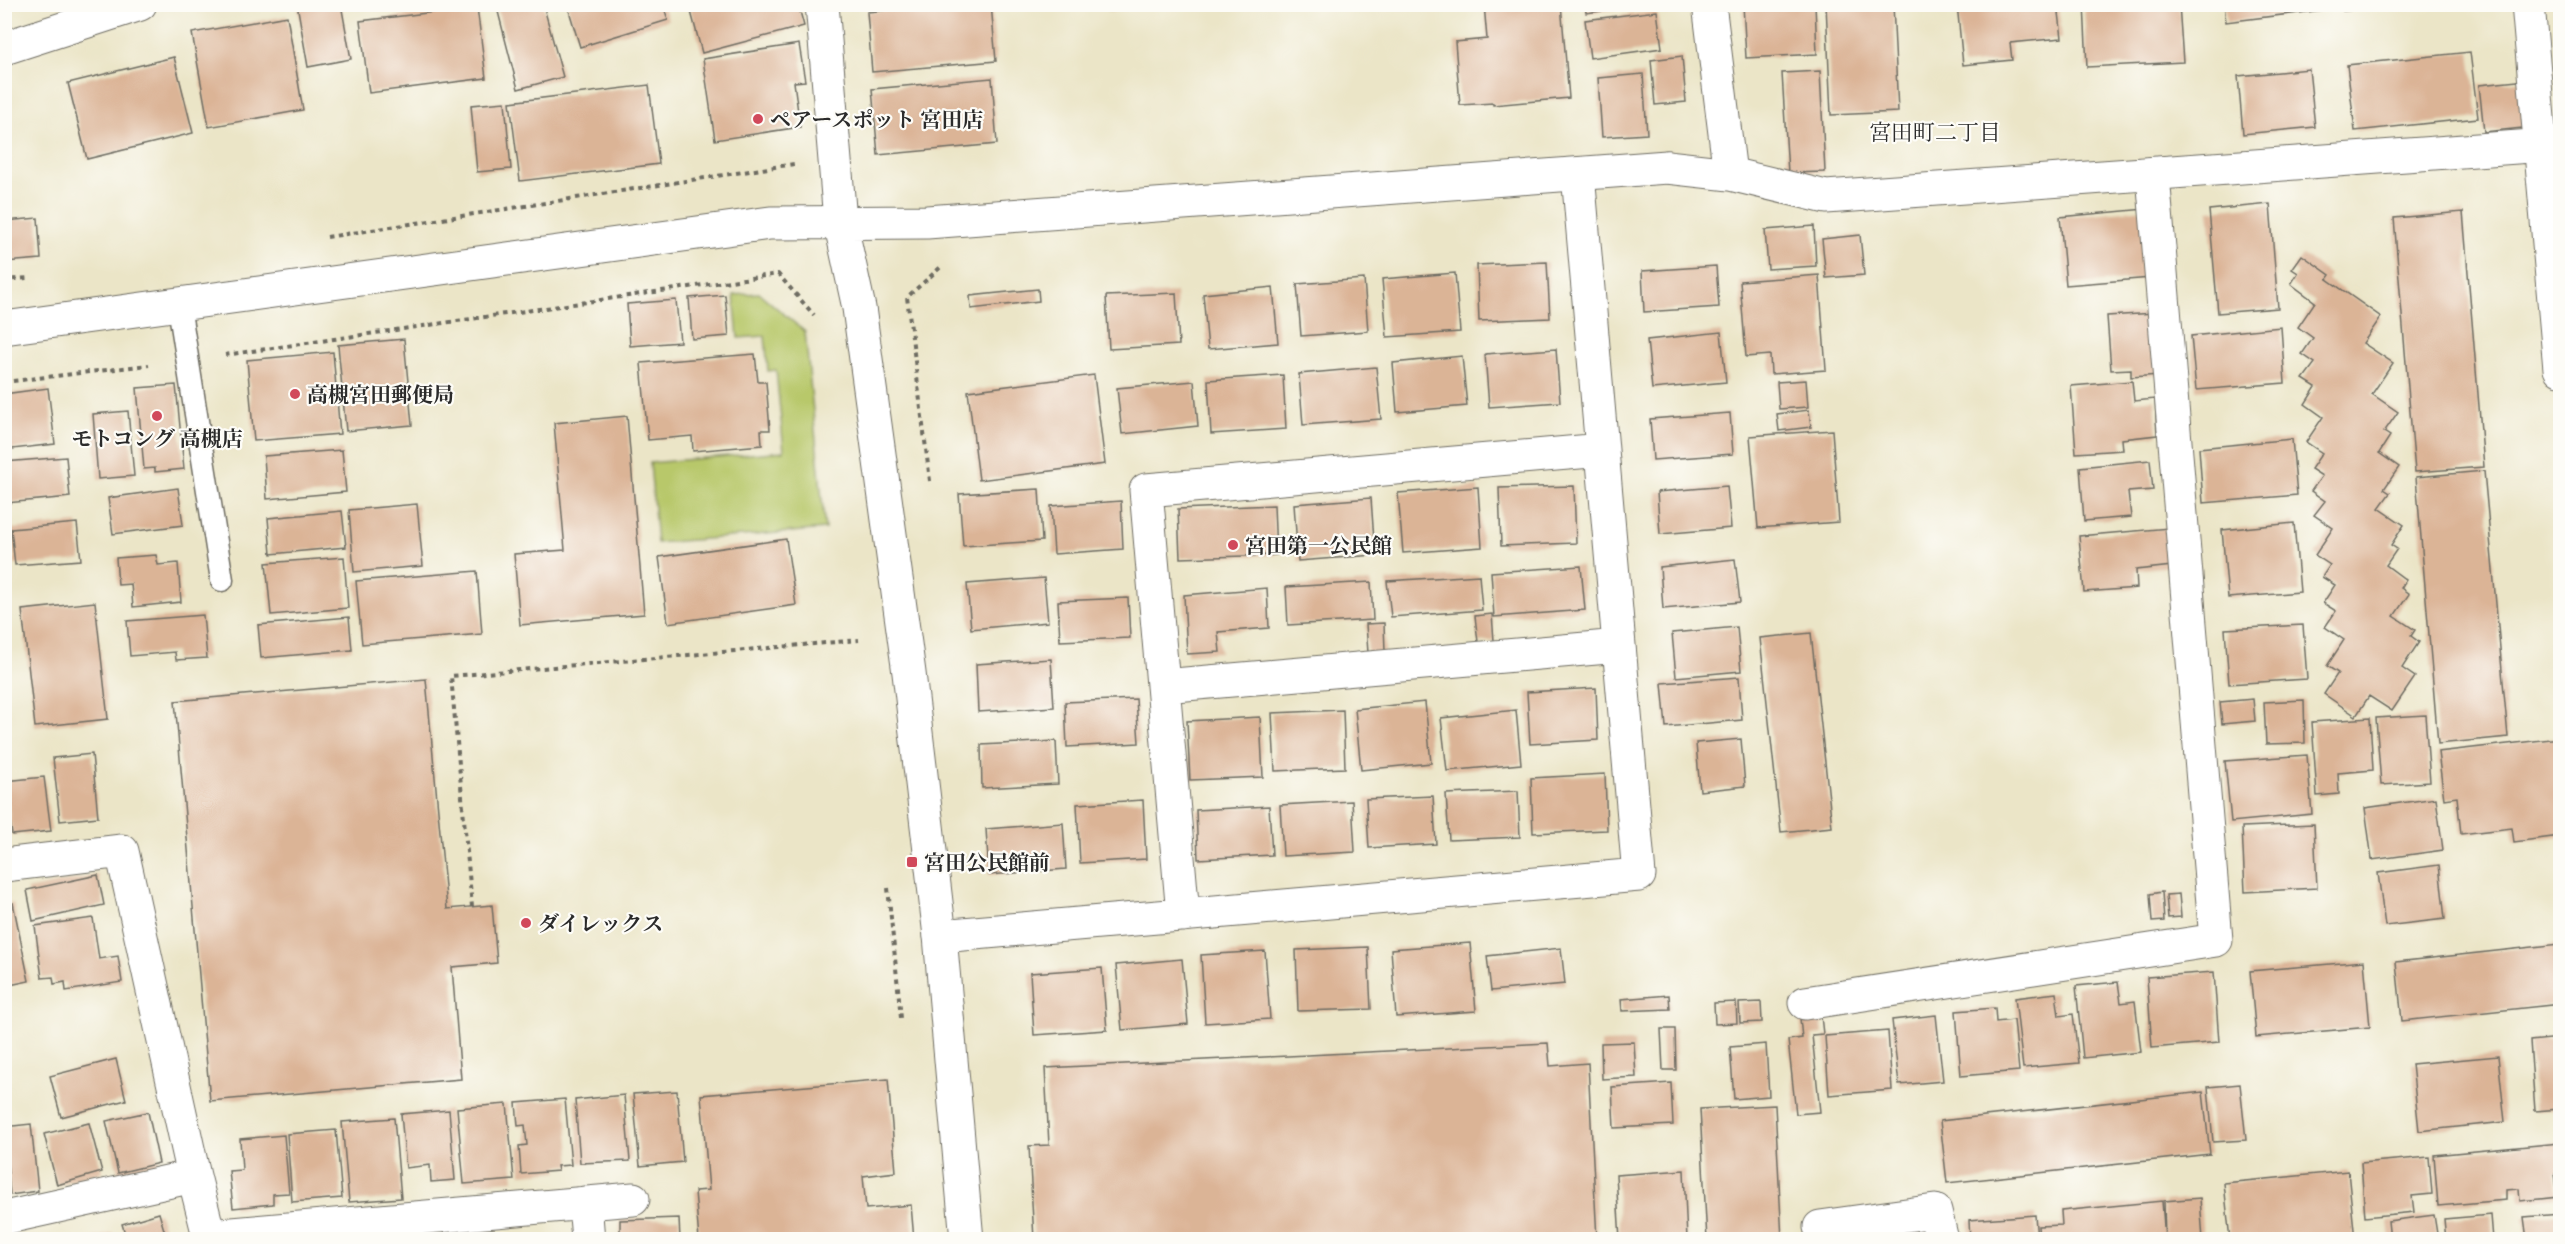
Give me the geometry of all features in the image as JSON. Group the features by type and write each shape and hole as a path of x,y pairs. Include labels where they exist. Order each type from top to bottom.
{"street":[{"path":"4,48 140,4"},
{"path":"822,4 840,221 861,320 909,673 940,936 967,1239"},
{"path":"1709,4 1730,174"},
{"path":"2528,4 2550,145 2560,369"},
{"path":"4,328 179,306 770,223 927,222 1667,167 1730,174 1826,197 2550,145"},
{"path":"940,936 1639,875 1578,174"},
{"path":"1805,1003 2216,940 2153,175"},
{"path":"1184,915 1146,490 1602,450"},
{"path":"1163,686 1619,646"},
{"path":"4,865 122,850 209,1238 633,1199"},
{"path":"4,1218 194,1176"},
{"path":"585,1203 588,1239"},
{"path":"1820,1227 1935,1211 1942,1239"}],"lane":[{"path":"179,306 222,580"}],"path":[{"path":"317,238 800,163"},
{"path":"930,485 907,297 950,258"},
{"path":"4,382 189,360 778,274 813,314 815,325"},
{"path":"4,280 39,277"},
{"path":"858,630 860,650"},
{"path":"472,907 452,676 859,640"},
{"path":"886,877 902,1027"}],"green space":[{"path":"759,293 805,332 825,529 657,543 650,463 784,451 776,370 768,371 765,336 738,338 734,295"}],"building":[{"path":"4,4 8,4 11,19 4,20"},
{"path":"297,4 341,4 351,59 308,67"},
{"path":"496,4 543,4 563,77 518,89"},
{"path":"567,4 663,4 668,20 580,47"},
{"path":"689,4 798,4 804,26 702,53"},
{"path":"951,4 991,4 996,61 872,72 867,12"},
{"path":"1108,4 1160,4 1160,6 1108,11"},
{"path":"1484,4 1561,4 1569,98 1493,105 1493,103 1460,105 1455,42 1487,39"},
{"path":"1585,4 1643,4 1643,6 1586,13"},
{"path":"1743,4 1815,4 1817,54 1746,58"},
{"path":"1826,4 1893,4 1898,112 1831,115"},
{"path":"1957,4 2058,4 2062,38 2010,43 2012,60 1963,65"},
{"path":"2084,4 2179,4 2183,62 2087,67"},
{"path":"2224,4 2321,4 2322,10 2226,22"},
{"path":"2343,4 2402,4 2402,6 2343,11"},
{"path":"477,7 486,78 369,93 360,21"},
{"path":"1657,11 1662,48 1590,58 1585,20"},
{"path":"287,16 303,110 209,127 192,33"},
{"path":"799,44 805,81 794,82 800,127 715,140 703,59"},
{"path":"2470,52 2478,118 2355,131 2347,65"},
{"path":"1682,56 1686,102 1655,105 1651,60"},
{"path":"174,57 193,133 87,159 68,83"},
{"path":"2309,69 2315,127 2243,134 2238,76"},
{"path":"1820,71 1825,172 1788,173 1782,73"},
{"path":"1643,74 1647,134 1602,137 1598,78"},
{"path":"992,78 997,144 878,155 872,89"},
{"path":"2527,80 2532,127 2484,132 2479,85"},
{"path":"649,85 659,164 520,181 510,102"},
{"path":"505,102 511,169 477,172 471,105"},
{"path":"2270,204 2278,308 2218,313 2209,210"},
{"path":"2145,209 2151,278 2066,285 2060,217"},
{"path":"2463,212 2484,467 2415,472 2394,218"},
{"path":"38,218 41,259 5,262 5,221"},
{"path":"1814,226 1816,266 1768,269 1765,230"},
{"path":"1860,235 1864,275 1826,278 1822,239"},
{"path":"2302,255 2330,275 2327,279 2381,317 2363,343 2393,363 2372,394 2398,412 2384,432 2390,436 2379,453 2399,467 2384,489 2390,493 2379,508 2404,525 2391,545 2397,549 2386,565 2406,580 2401,588 2409,594 2394,616 2415,630 2411,636 2419,642 2402,668 2415,677 2392,711 2369,696 2356,716 2324,694 2338,673 2327,666 2344,640 2325,627 2336,611 2323,603 2335,585 2322,577 2330,565 2315,555 2333,528 2314,515 2325,501 2311,491 2322,476 2311,469 2322,453 2306,442 2323,417 2305,404 2316,387 2303,379 2315,363 2302,354 2313,338 2298,327 2315,302 2291,284 2298,273 2292,269"},
{"path":"1547,262 1550,318 1479,321 1477,265"},
{"path":"1716,266 1719,307 1644,312 1642,271"},
{"path":"1455,273 1460,332 1387,337 1382,279"},
{"path":"1819,275 1826,370 1771,374 1770,355 1746,357 1740,281"},
{"path":"1364,279 1368,331 1301,336 1297,284"},
{"path":"1273,287 1278,343 1208,349 1203,294"},
{"path":"1038,289 1039,301 971,309 970,296"},
{"path":"1176,293 1179,345 1109,349 1106,296"},
{"path":"725,295 729,336 692,339 689,298"},
{"path":"676,300 680,342 630,346 627,304"},
{"path":"2155,313 2160,375 2131,377 2131,369 2111,370 2107,316"},
{"path":"2281,327 2285,383 2196,390 2191,336"},
{"path":"1721,332 1726,382 1652,389 1647,340"},
{"path":"404,339 412,425 346,431 338,345"},
{"path":"1556,349 1560,402 1489,407 1485,354"},
{"path":"333,352 340,434 254,441 247,360"},
{"path":"755,354 758,382 766,382 770,430 761,430 762,445 693,451 692,436 648,440 641,363"},
{"path":"1462,356 1467,406 1397,412 1393,363"},
{"path":"1376,367 1381,419 1303,425 1299,374"},
{"path":"1094,375 1105,464 979,480 968,391"},
{"path":"1283,375 1286,429 1211,434 1208,380"},
{"path":"1806,380 1808,407 1779,409 1777,382"},
{"path":"1194,381 1198,426 1122,434 1117,388"},
{"path":"2132,381 2134,401 2155,399 2157,435 2122,439 2123,450 2076,453 2071,386"},
{"path":"176,385 184,469 155,472 155,468 144,469 137,388"},
{"path":"48,388 55,444 4,450 4,394"},
{"path":"1809,410 1811,427 1779,431 1777,414"},
{"path":"128,411 134,476 98,479 93,414"},
{"path":"1730,413 1733,454 1653,460 1650,419"},
{"path":"627,416 644,614 520,625 514,554 565,550 554,423"},
{"path":"1832,430 1839,522 1758,528 1750,436"},
{"path":"2292,439 2297,495 2203,503 2199,448"},
{"path":"342,450 346,492 267,499 264,456"},
{"path":"66,457 70,497 6,503 4,462"},
{"path":"2150,460 2153,490 2128,492 2131,517 2084,521 2080,467"},
{"path":"2484,471 2508,737 2438,744 2416,477"},
{"path":"1574,486 1576,543 1501,546 1499,488"},
{"path":"1727,486 1731,528 1660,534 1657,492"},
{"path":"1478,487 1482,547 1403,553 1398,493"},
{"path":"178,488 183,525 113,534 108,498"},
{"path":"1039,489 1042,541 963,546 959,494"},
{"path":"1371,498 1375,555 1298,561 1294,504"},
{"path":"1121,501 1123,549 1054,554 1051,506"},
{"path":"417,504 423,566 354,572 349,510"},
{"path":"1274,505 1276,555 1180,558 1178,509"},
{"path":"342,511 346,547 271,554 268,518"},
{"path":"77,523 81,560 15,565 11,529"},
{"path":"2294,523 2300,592 2228,598 2222,530"},
{"path":"2169,528 2172,566 2136,570 2137,588 2084,592 2079,536"},
{"path":"786,539 796,605 668,623 659,557"},
{"path":"156,555 158,565 178,563 181,602 133,607 131,584 118,585 116,558"},
{"path":"344,557 348,608 271,615 266,563"},
{"path":"1735,559 1740,602 1663,609 1660,567"},
{"path":"1581,566 1585,610 1494,617 1491,572"},
{"path":"477,571 482,634 362,644 356,581"},
{"path":"1479,575 1482,610 1391,617 1387,581"},
{"path":"1044,578 1048,622 971,629 967,584"},
{"path":"1371,582 1373,620 1288,625 1286,587"},
{"path":"1267,588 1269,628 1218,632 1220,652 1187,654 1184,595"},
{"path":"1128,598 1130,638 1060,641 1058,601"},
{"path":"95,602 108,719 35,727 22,610"},
{"path":"1492,614 1494,641 1478,642 1475,616"},
{"path":"203,615 207,658 176,660 175,652 130,656 127,621"},
{"path":"349,617 352,650 261,658 258,625"},
{"path":"1384,623 1385,652 1368,653 1366,624"},
{"path":"2303,625 2307,679 2229,684 2225,629"},
{"path":"1737,627 1741,671 1676,677 1672,633"},
{"path":"1811,633 1832,827 1781,832 1760,638"},
{"path":"1051,659 1054,707 978,712 976,664"},
{"path":"1739,677 1742,720 1666,727 1662,683"},
{"path":"426,679 447,909 492,905 497,963 452,967 461,1079 210,1101 175,701"},
{"path":"1596,688 1598,740 1530,744 1527,692"},
{"path":"1136,699 1139,743 1067,747 1065,702"},
{"path":"2253,699 2255,721 2222,724 2220,702"},
{"path":"2304,700 2305,743 2266,744 2264,702"},
{"path":"1425,702 1431,763 1361,770 1355,709"},
{"path":"1343,710 1345,768 1275,771 1272,713"},
{"path":"1516,710 1521,764 1447,771 1441,718"},
{"path":"2425,715 2430,782 2381,785 2376,718"},
{"path":"1260,717 1263,777 1190,780 1187,721"},
{"path":"2370,718 2373,770 2338,773 2339,794 2317,796 2312,722"},
{"path":"2560,738 2560,836 2514,842 2512,828 2461,834 2457,797 2444,799 2438,752"},
{"path":"1741,739 1745,786 1700,791 1696,743"},
{"path":"1056,741 1058,784 982,788 981,745"},
{"path":"92,754 98,817 60,821 53,758"},
{"path":"2307,755 2312,814 2231,822 2225,761"},
{"path":"1605,774 1607,830 1533,833 1531,778"},
{"path":"44,777 51,831 12,835 5,781"},
{"path":"1518,791 1520,837 1449,840 1446,794"},
{"path":"1433,796 1436,844 1369,848 1366,799"},
{"path":"2436,798 2443,850 2372,860 2365,808"},
{"path":"1143,800 1146,859 1080,863 1077,804"},
{"path":"1352,801 1355,852 1283,856 1280,805"},
{"path":"1269,806 1272,855 1198,859 1196,810"},
{"path":"1063,823 1066,869 989,875 986,829"},
{"path":"2314,824 2317,888 2245,892 2242,827"},
{"path":"2439,865 2445,919 2385,926 2378,873"},
{"path":"98,875 104,905 33,921 27,890"},
{"path":"2162,892 2164,921 2152,922 2150,894"},
{"path":"2179,894 2181,917 2168,918 2166,895"},
{"path":"13,903 29,981 5,986 5,905"},
{"path":"93,918 99,959 118,956 122,982 66,991 65,982 54,984 53,977 42,978 35,926"},
{"path":"1470,943 1476,1011 1396,1017 1391,949"},
{"path":"2560,944 2560,1004 2402,1021 2396,962"},
{"path":"1368,947 1371,1009 1298,1011 1296,950"},
{"path":"1561,948 1565,984 1491,991 1487,956"},
{"path":"1265,951 1270,1019 1205,1023 1201,955"},
{"path":"1182,959 1188,1024 1122,1030 1116,965"},
{"path":"2364,961 2370,1027 2256,1037 2250,971"},
{"path":"1102,968 1107,1030 1034,1035 1030,973"},
{"path":"2214,972 2219,1042 2152,1048 2147,977"},
{"path":"2118,982 2121,1003 2135,1001 2141,1052 2083,1058 2076,986"},
{"path":"2056,993 2059,1016 2073,1014 2079,1063 2023,1068 2015,998"},
{"path":"1669,995 1670,1009 1622,1011 1621,999"},
{"path":"1736,1002 1737,1023 1715,1024 1714,1003"},
{"path":"1761,1002 1762,1022 1740,1023 1739,1003"},
{"path":"1995,1008 1996,1022 2014,1020 2019,1071 1961,1076 1956,1011"},
{"path":"1936,1015 1943,1081 1899,1085 1892,1020"},
{"path":"1821,1016 1823,1034 1812,1035 1820,1112 1796,1114 1788,1040 1802,1038 1800,1018"},
{"path":"1661,1029 1675,1029 1676,1070 1663,1070"},
{"path":"1888,1031 1892,1090 1829,1095 1825,1036"},
{"path":"2560,1038 2560,1109 2535,1111 2530,1041"},
{"path":"1634,1042 1636,1077 1602,1079 1601,1043"},
{"path":"1548,1043 1550,1066 1588,1063 1597,1240 1034,1240 1029,1146 1049,1145 1045,1068"},
{"path":"1766,1044 1769,1096 1734,1099 1730,1047"},
{"path":"2498,1056 2505,1122 2419,1131 2412,1064"},
{"path":"116,1059 126,1100 61,1117 50,1076"},
{"path":"888,1079 896,1172 863,1176 866,1209 911,1205 914,1240 699,1240 695,1191 709,1190 701,1095"},
{"path":"1671,1083 1673,1125 1614,1128 1612,1087"},
{"path":"2240,1084 2246,1140 2213,1142 2208,1087"},
{"path":"677,1091 683,1162 640,1166 633,1094"},
{"path":"2203,1092 2210,1154 1947,1183 1940,1121"},
{"path":"624,1095 630,1161 580,1163 575,1100"},
{"path":"565,1099 571,1165 557,1166 558,1171 521,1174 519,1146 527,1145 525,1125 518,1126 516,1103"},
{"path":"507,1104 514,1180 464,1184 457,1108"},
{"path":"1775,1105 1782,1240 1707,1240 1700,1109"},
{"path":"449,1110 455,1180 431,1182 430,1165 406,1168 401,1114"},
{"path":"148,1112 159,1163 118,1173 106,1121"},
{"path":"394,1118 401,1198 349,1202 342,1122"},
{"path":"89,1123 102,1172 57,1185 44,1134"},
{"path":"31,1124 38,1191 10,1195 4,1127"},
{"path":"336,1130 342,1198 292,1202 287,1134"},
{"path":"284,1135 289,1193 273,1194 273,1204 233,1208 229,1171 242,1170 240,1139"},
{"path":"2560,1143 2560,1173 2555,1173 2558,1197 2520,1201 2519,1189 2506,1190 2506,1200 2438,1206 2434,1155"},
{"path":"2429,1157 2432,1194 2412,1196 2414,1212 2365,1217 2361,1163"},
{"path":"1684,1170 1687,1240 1620,1240 1616,1175"},
{"path":"2348,1171 2355,1240 2230,1240 2224,1183"},
{"path":"2200,1198 2203,1240 2165,1240 2164,1201"},
{"path":"2162,1201 2165,1240 2039,1240 2038,1226 2062,1225 2061,1211"},
{"path":"159,1213 167,1240 127,1240 122,1224"},
{"path":"2560,1214 2560,1240 2527,1240 2524,1217"},
{"path":"2035,1215 2037,1240 1970,1240 1969,1220"},
{"path":"2434,1215 2438,1240 2390,1240 2388,1221"},
{"path":"2491,1215 2493,1240 2446,1240 2444,1219"},
{"path":"679,1218 680,1240 620,1240 620,1220"},
{"path":"113,1233 115,1240 89,1240 89,1239"}],"place":[{"name":"ペアースポット 宮田店","path":"758,119"},
{"name":"高槻宮田郵便局","path":"295,394"},
{"name":"モトコング 高槻店","path":"157,416"},
{"name":"宮田第一公民館","path":"1233,545"},
{"name":"宮田公民館前","path":"912,862"},
{"name":"ダイレックス","path":"526,923"}],"district":[{"name":"宮田町二丁目","path":"1935,132"}]}
